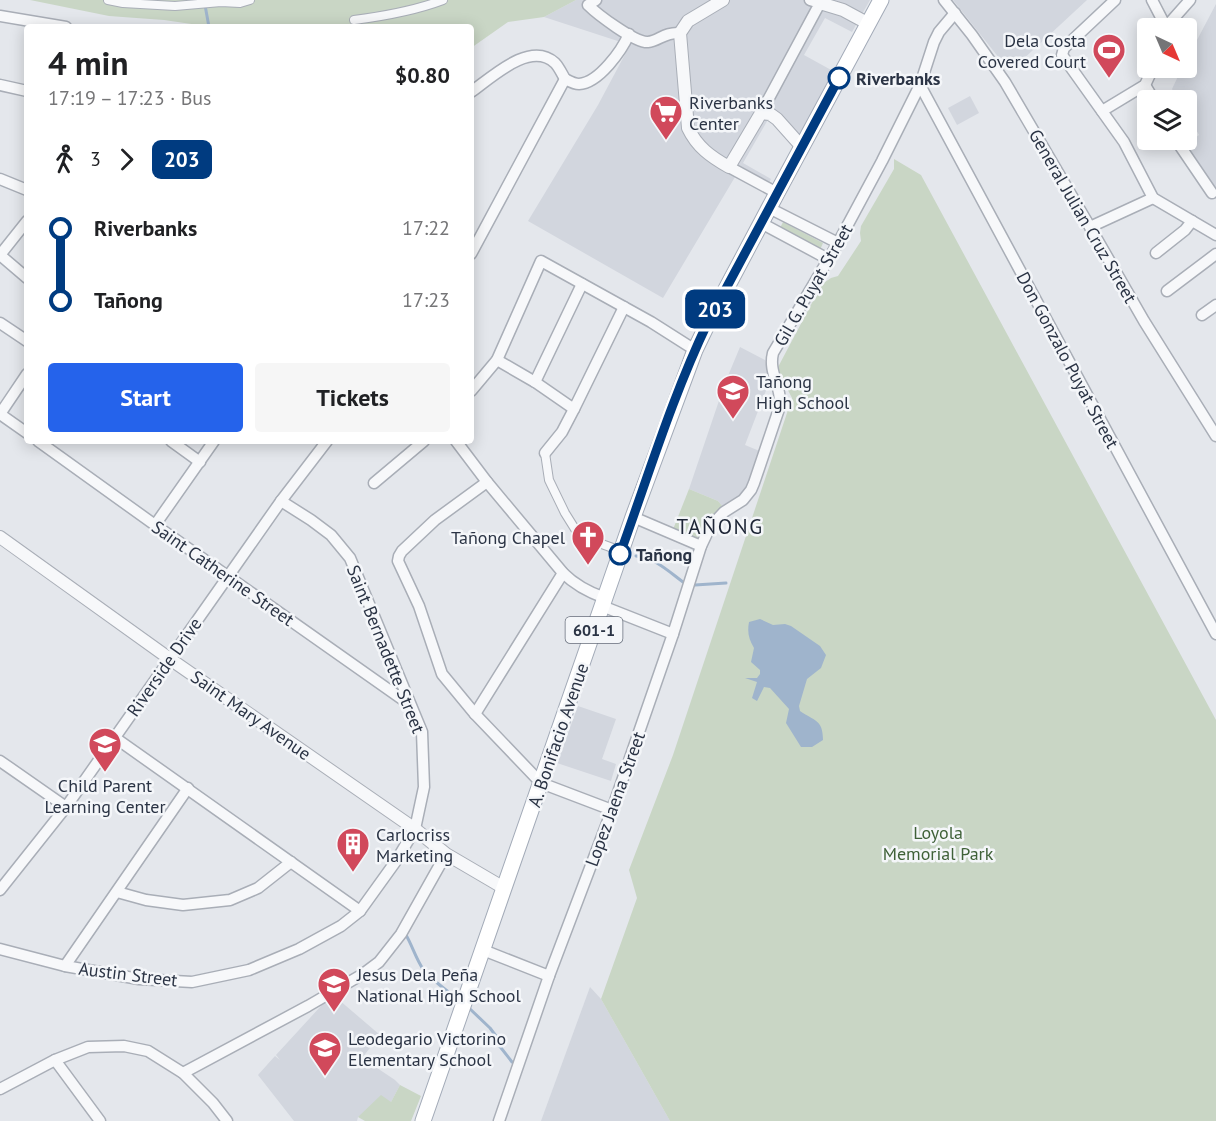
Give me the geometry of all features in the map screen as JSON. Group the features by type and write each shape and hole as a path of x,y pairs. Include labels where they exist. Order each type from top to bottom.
{"main road":[{"name":"A. Bonifacio Avenue","path":"423,1121 603,602 695,350 881,0"}],"street":[{"path":"108,0 175,6 221,2 240,3 250,0"},
{"path":"354,20 420,9 443,0"},
{"path":"723,0 688,21 680,33 688,128 698,145 712,157 777,193"},
{"name":"General Julian Cruz Street","path":"944,0 1005,82 1144,321 1216,436"},
{"path":"1115,0 1064,48 1063,57 1124,142 1153,198 1216,236"},
{"path":"1152,0 1160,18"},
{"path":"1174,18 1190,0"},
{"path":"729,167 761,112 818,1 843,10 869,24"},
{"path":"592,2 594,12 616,28 642,41 650,42 668,33 680,33"},
{"name":"Gil G. Puyat Street","path":"701,546 710,527 724,512 743,500 752,490 780,406 780,391 771,368 773,353 838,243 882,161 920,85 934,42 939,32 955,13"},
{"path":"0,16 48,24"},
{"path":"474,90 509,64 534,56 546,57 556,64 565,79 577,84 587,82 608,67 624,46 629,34"},
{"path":"1102,111 1145,85 1148,78"},
{"path":"474,248 565,79"},
{"path":"0,85 24,90"},
{"name":"Don Gonzalo Puyat Street","path":"920,85 1216,634"},
{"path":"1145,85 1148,90"},
{"path":"761,112 777,119 802,147"},
{"path":"1183,150 1212,193"},
{"path":"0,179 24,189"},
{"path":"1090,227 1153,198"},
{"path":"769,208 838,243"},
{"path":"1156,253 1185,230 1192,221"},
{"path":"761,224 828,260"},
{"path":"24,225 0,255 24,275"},
{"path":"1167,291 1216,254"},
{"path":"474,387 497,360 541,261 651,321 695,350"},
{"path":"535,381 582,284"},
{"path":"1202,315 1216,305"},
{"path":"621,551 588,539 575,529 564,513 549,480 545,453 562,432 624,307"},
{"path":"0,323 24,339"},
{"path":"497,360 535,381 574,409"},
{"path":"24,378 0,414 24,431"},
{"name":"Saint Catherine Street","path":"42,444 410,704"},
{"path":"175,444 200,462"},
{"path":"155,525 212,444"},
{"name":"Riverside Drive","path":"0,890 66,807 281,501 325,444"},
{"path":"374,483 420,444"},
{"path":"458,444 539,546 572,582 603,602 673,634"},
{"path":"487,482 435,520 402,551 398,561 419,606 442,674 475,714 541,783 612,810"},
{"name":"Saint Bernadette Street","path":"281,501 331,535 350,558 422,732 424,787 415,829"},
{"path":"633,518 701,546"},
{"name":"Saint Mary Avenue","path":"0,537 170,659 415,829 446,854 504,888"},
{"name":"Lopez Jaena Street","path":"499,1121 549,976 612,810 701,546"},
{"path":"475,714 563,573"},
{"path":"114,737 360,911"},
{"path":"0,761 66,807"},
{"path":"65,966 188,788"},
{"name":"Austin Street","path":"0,949 65,966 139,980 192,982 249,970 299,949 341,926 360,911 396,861 415,829"},
{"path":"183,1073 308,1006 379,962 401,934 446,854"},
{"path":"117,892 147,900 183,905 230,900 258,888 291,862"},
{"path":"483,950 549,976"},
{"path":"0,1089 55,1060 88,1047 124,1046 148,1051 183,1073 213,1103 227,1121"},
{"path":"55,1060 100,1121"}],"shaded area":[{"name":"Riverbanks Center","path":"576,0 870,0 852,32 825,18 804,55 833,71 797,141 774,109 743,163 771,179 764,192 735,177 663,298 528,221 598,105 630,45 544,17"},
{"path":"953,0 1087,0 1019,63 1007,68"},
{"path":"1216,4 1216,194 1188,150 1197,150 1199,135 1197,131 1197,90 1172,89 1177,78 1197,78 1197,40"},
{"path":"970,96 979,113 957,125 948,108"},
{"name":"Tañong High School","path":"740,347 765,360 770,380 745,445 762,452 745,495 723,507 718,501 689,489 725,383"},
{"path":"578,706 616,719 602,759 616,764 611,781 557,763"},
{"path":"590,987 601,999 670,1121 541,1121"},
{"name":"Leodegario Victorino Elementary School","path":"332,994 380,1035 362,1058 400,1085 391,1102 358,1117 357,1121 294,1121 258,1075 275,1056 280,1060 276,1055"}],"green space":[{"path":"30,0 576,0 544,17 508,22 474,46 474,24 191,24 109,16"},
{"name":"Loyola Memorial Park","path":"894,159 921,175 1216,720 1216,1121 670,1121 601,999 637,898 629,870 673,755 792,398 777,369 822,284 838,276 861,241 861,226 894,169"},
{"path":"783,222 823,243 820,250 780,228"},
{"path":"689,489 718,501 723,507 714,514 699,543 672,532"},
{"path":"400,1085 421,1096 411,1121 365,1121 358,1117 381,1095 391,1102"}],"water":[{"path":"760,619 773,625 791,626 820,646 826,655 821,668 807,679 799,706 800,711 817,721 823,733 823,740 812,747 801,747 786,723 789,709 770,688 764,687 757,701 752,698 757,682 745,678 757,678 760,670 751,662 754,648 748,626 749,622"}],"waterway":[{"path":"205,5 208,24"},
{"path":"636,556 655,562 683,582"},
{"path":"695,585 726,583"},
{"path":"406,935 423,969 459,1000"},
{"path":"469,1008 490,1028 498,1044 512,1062"}],"bus line":[{"name":"203","path":"620,554 695,350 839,78"}],"place":[{"name":"Riverbanks","path":"839,78"},
{"name":"Dela Costa Covered Court","path":"1109,79"},
{"name":"Riverbanks Center","path":"666,141"},
{"name":"Tañong High School","path":"733,420"},
{"name":"Tañong","path":"620,554"},
{"name":"Tañong Chapel","path":"588,566"},
{"name":"Child Parent Learning Center","path":"105,773"},
{"name":"Carlocriss Marketing","path":"353,873"},
{"name":"Jesus Dela Peña National High School","path":"334,1013"},
{"name":"Leodegario Victorino Elementary School","path":"325,1077"}],"district":[{"name":"TAÑONG","path":"720,526"}]}
